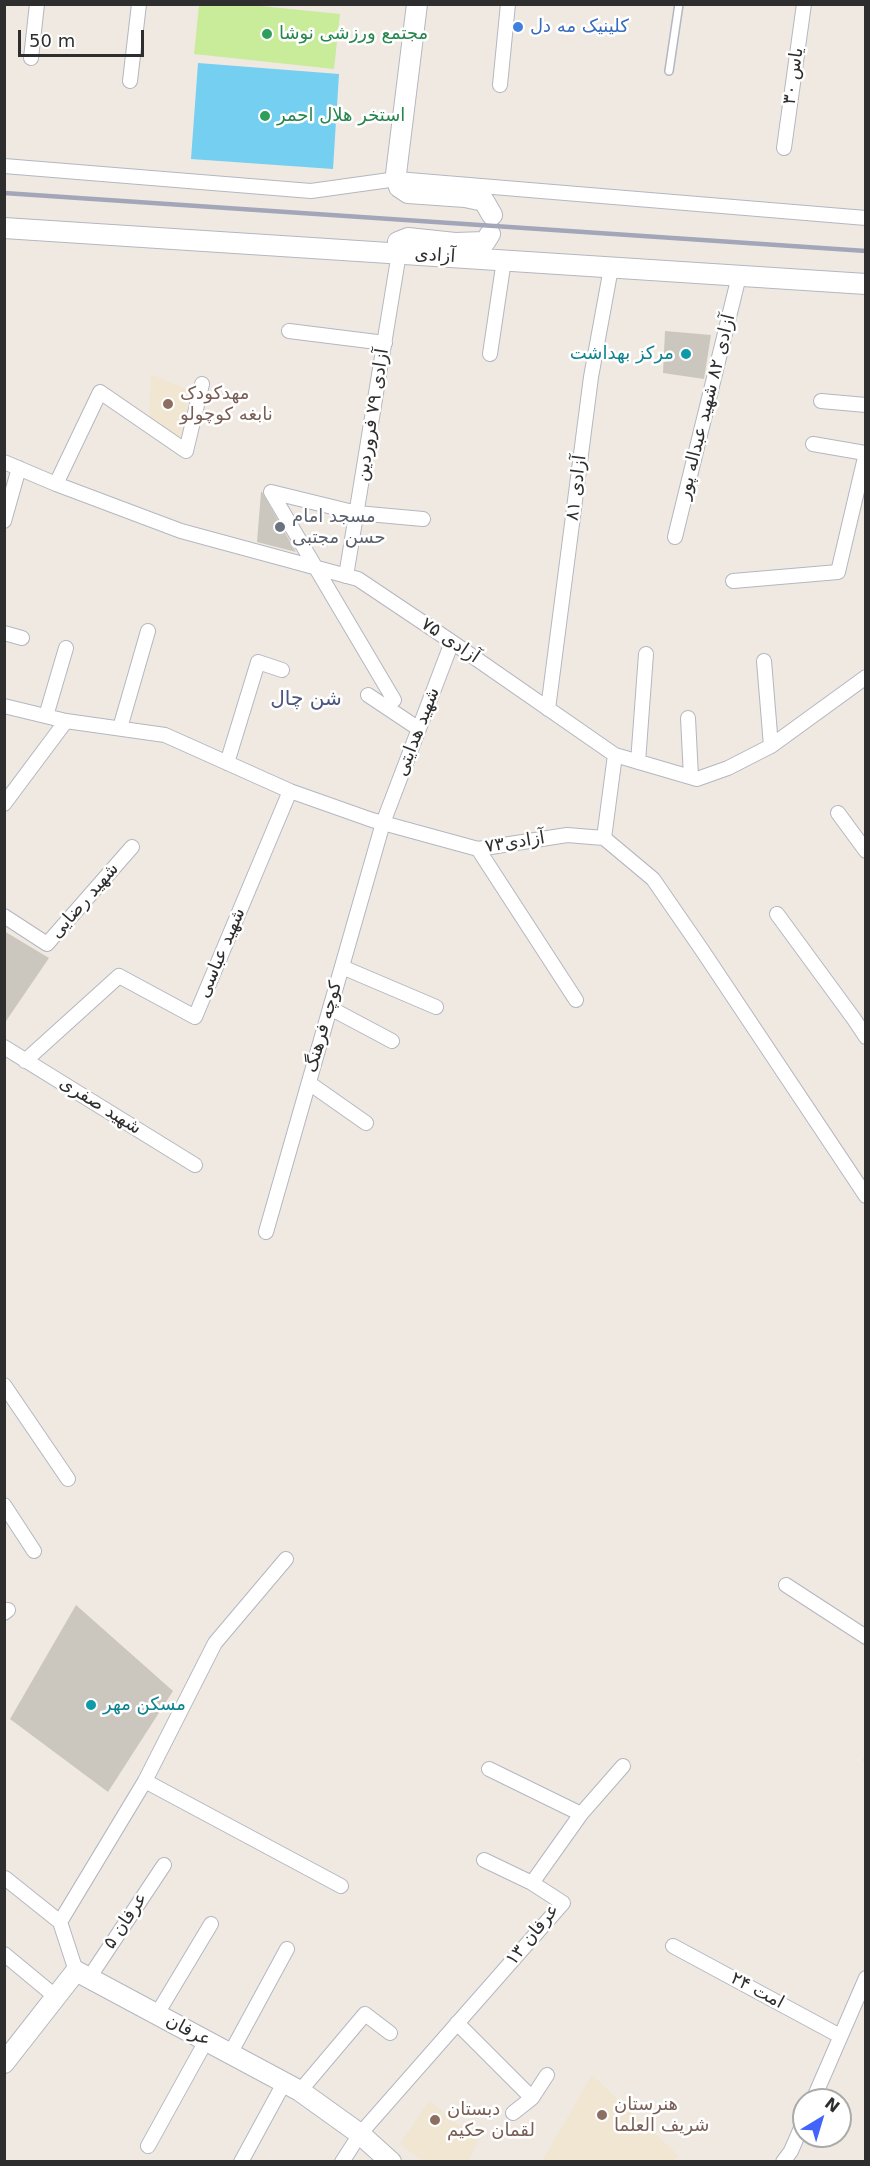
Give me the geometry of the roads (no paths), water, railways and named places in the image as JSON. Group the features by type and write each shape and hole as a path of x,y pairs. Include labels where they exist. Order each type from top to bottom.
{"street":[{"path":"31,58 37,4"},
{"path":"130,81 139,4"},
{"path":"403,186 417,4"},
{"path":"500,85 508,4"},
{"name":"یاس ۳۰","path":"784,148 804,4"},
{"path":"4,166 311,191 403,186 866,218"},
{"path":"399,253 398,242 408,238 455,243 485,242 491,224 484,201 403,186"},
{"name":"آزادی","path":"4,228 866,284"},
{"name":"آزادی ۷۹ فروردین","path":"346,576 399,253"},
{"path":"490,354 504,261"},
{"name":"آزادی ۸۱","path":"548,709 591,378 611,268"},
{"name":"آزادی ۸۲ شهید عبداله پور","path":"675,537 740,276"},
{"path":"289,331 384,343"},
{"path":"56,484 100,392 186,451 202,384"},
{"path":"821,401 866,405"},
{"path":"732,581 838,572 866,453 813,444"},
{"name":"آزادی ۷۵","path":"4,462 180,531 358,579 615,755 697,779 728,768 771,746 866,677"},
{"path":"4,521 19,468"},
{"path":"394,700 271,492 357,513 423,519"},
{"path":"120,728 148,631"},
{"path":"4,633 22,638"},
{"name":"شهید هدایتی","path":"383,823 452,642"},
{"path":"46,716 66,648"},
{"path":"638,762 646,654"},
{"path":"764,661 771,746"},
{"path":"227,763 258,662 282,670"},
{"path":"368,695 419,729"},
{"name":"آزادی۷۳","path":"4,706 66,720 165,735 290,791 383,823 478,849 567,835 604,838"},
{"path":"688,718 691,777"},
{"path":"4,804 66,720"},
{"path":"615,755 604,838 653,879 866,1196"},
{"name":"شهید عباسی","path":"25,1061 119,976 195,1017 290,791"},
{"path":"838,813 866,851"},
{"name":"کوچه فرهنگ","path":"266,1232 383,823"},
{"name":"شهید رضایی","path":"4,916 47,944 132,847"},
{"path":"478,849 576,1000"},
{"path":"777,914 860,1015 866,1037"},
{"path":"342,967 436,1008"},
{"path":"330,1008 392,1041"},
{"name":"شهید صفری","path":"4,1047 195,1165"},
{"path":"309,1083 366,1123"},
{"path":"4,1385 68,1479"},
{"path":"4,1505 34,1551"},
{"path":"60,1922 145,1781 215,1644 286,1559"},
{"path":"786,1585 866,1637"},
{"name":"عرفان ۱۳","path":"342,2162 360,2134 563,1903 532,1883 581,1814 623,1766"},
{"path":"489,1769 581,1814"},
{"path":"145,1781 341,1886"},
{"path":"484,1860 532,1883"},
{"name":"عرفان ۵","path":"82,1974 164,1864"},
{"path":"4,2063 56,1997 82,1974 60,1922 5,1878"},
{"path":"157,2014 211,1924"},
{"name":"امت ۲۴","path":"673,1946 840,2036"},
{"path":"230,2054 287,1949"},
{"path":"4,1953 56,1997"},
{"name":"عرفان","path":"82,1974 292,2087 360,2134 391,2162"},
{"path":"818,2088 866,1978"},
{"path":"241,2162 292,2087 365,2014 390,2033"},
{"path":"457,2023 532,2098"},
{"path":"148,2146 206,2041"},
{"path":"513,2113 532,2098 546,2075"},
{"path":"783,2162 792,2148"}],"lane":[{"path":"669,71 679,4"}],"water":[{"name":"استخر هلال احمر","path":"198,63 339,74 333,169 191,159"}],"railway":[{"path":"4,193 866,251"}],"place":[{"name":"کلینیک مه دل","path":"518,27"},
{"name":"مجتمع ورزشی نوشا","path":"267,34"},
{"name":"استخر هلال احمر","path":"265,116"},
{"name":"مرکز بهداشت","path":"686,354"},
{"name":"مهدکودک نابغه کوچولو","path":"168,404"},
{"name":"مسجد امام حسن مجتبی","path":"280,527"},
{"name":"مسکن مهر","path":"91,1705"},
{"name":"هنرستان شریف العلما","path":"602,2115"},
{"name":"دبستان لقمان حکیم","path":"435,2120"}],"district":[{"name":"شن چال","path":"306,700"}]}
